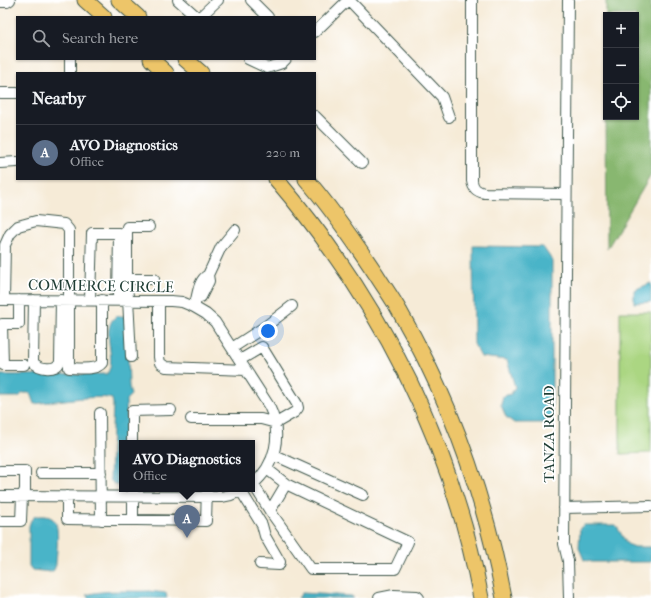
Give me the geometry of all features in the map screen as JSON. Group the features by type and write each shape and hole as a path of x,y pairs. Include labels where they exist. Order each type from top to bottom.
{"highway":[{"path":"85,0 103,16"},
{"path":"119,0 137,16"},
{"path":"152,60 165,72"},
{"path":"186,60 200,72"},
{"path":"277,180 301,208 356,284 379,322 408,376 430,424 448,473 465,527 481,598"},
{"path":"307,180 322,197 352,238 400,312 429,367 471,467 489,528 504,598"}],"street":[{"path":"0,2 7,2 10,0"},
{"path":"201,16 218,0"},
{"path":"251,0 267,16"},
{"path":"316,31 349,0 442,97 450,117"},
{"path":"472,0 473,186 479,192 484,193 566,194"},
{"name":"TANZA ROAD","path":"568,0 564,544 568,561 569,598"},
{"path":"182,1 196,16"},
{"path":"70,60 70,72"},
{"path":"250,60 269,70 285,60"},
{"path":"0,93 16,93"},
{"path":"316,117 362,163"},
{"path":"0,163 16,162"},
{"path":"2,300 5,245 10,234 18,226 36,221 64,224 69,230 60,361 59,365 56,367 41,368 36,366 33,362 34,300"},
{"path":"131,357 127,279 128,227 149,227"},
{"path":"196,302 201,297 209,281 208,276 221,247 235,230"},
{"path":"90,300 92,234 119,234 118,300"},
{"path":"127,279 154,279"},
{"name":"COMMERCE CIRCLE","path":"2,300 159,300 196,302 215,322 270,406 276,426"},
{"path":"19,300 19,324 2,324 3,365 24,365"},
{"path":"65,300 69,368 94,368 100,366 102,363 102,300"},
{"path":"159,300 159,357 160,363 166,368 246,370"},
{"path":"232,348 266,326 292,306"},
{"path":"240,360 262,347 297,404 298,408 295,412 276,426"},
{"path":"132,440 132,411 171,410"},
{"path":"100,412 102,496 101,520"},
{"path":"191,419 261,419 276,426"},
{"path":"255,480 267,469 274,455 276,445 276,426"},
{"path":"274,455 363,495"},
{"path":"254,492 270,511 311,569 395,569 408,542 286,484 267,469"},
{"path":"0,471 25,471 25,490 22,496 21,521 0,521"},
{"path":"41,473 101,473"},
{"path":"270,511 286,484"},
{"path":"0,496 102,496 133,493 207,493 226,496 235,492"},
{"path":"251,492 266,536 280,562 279,565 260,564"},
{"path":"133,493 133,520"},
{"path":"67,496 67,519 206,521 207,493"},
{"path":"564,508 651,506"},
{"path":"379,598 394,595 417,596 419,598"}],"green space":[{"path":"606,0 651,0 651,175 607,249 606,120 639,120 639,12 606,12"},
{"path":"620,312 651,312 651,453 620,454"}],"water":[{"path":"473,246 543,247 552,260 552,418 543,423 514,423 506,417 501,405 503,396 511,394 515,387 507,360 481,357 474,344"},
{"path":"651,283 651,302 634,303 634,290"},
{"path":"116,316 127,316 129,386 131,395 126,400 127,421 125,431 127,440 119,440 119,486 110,479 112,399 97,397 34,404 30,393 23,393 19,397 0,397 0,375 107,374 111,361 109,329 111,322"},
{"path":"35,516 45,516 53,519 57,527 58,540 56,565 54,570 51,572 32,570 29,566 29,526 31,520"},
{"path":"584,525 616,525 627,544 635,547 651,547 651,562 592,562 584,560 579,548 580,528"},
{"path":"109,591 149,591 166,593 167,598 89,598 86,595"},
{"path":"302,593 352,596 354,598 298,598"}],"place":[{"name":"AVO Diagnostics","path":"187,538"}]}
